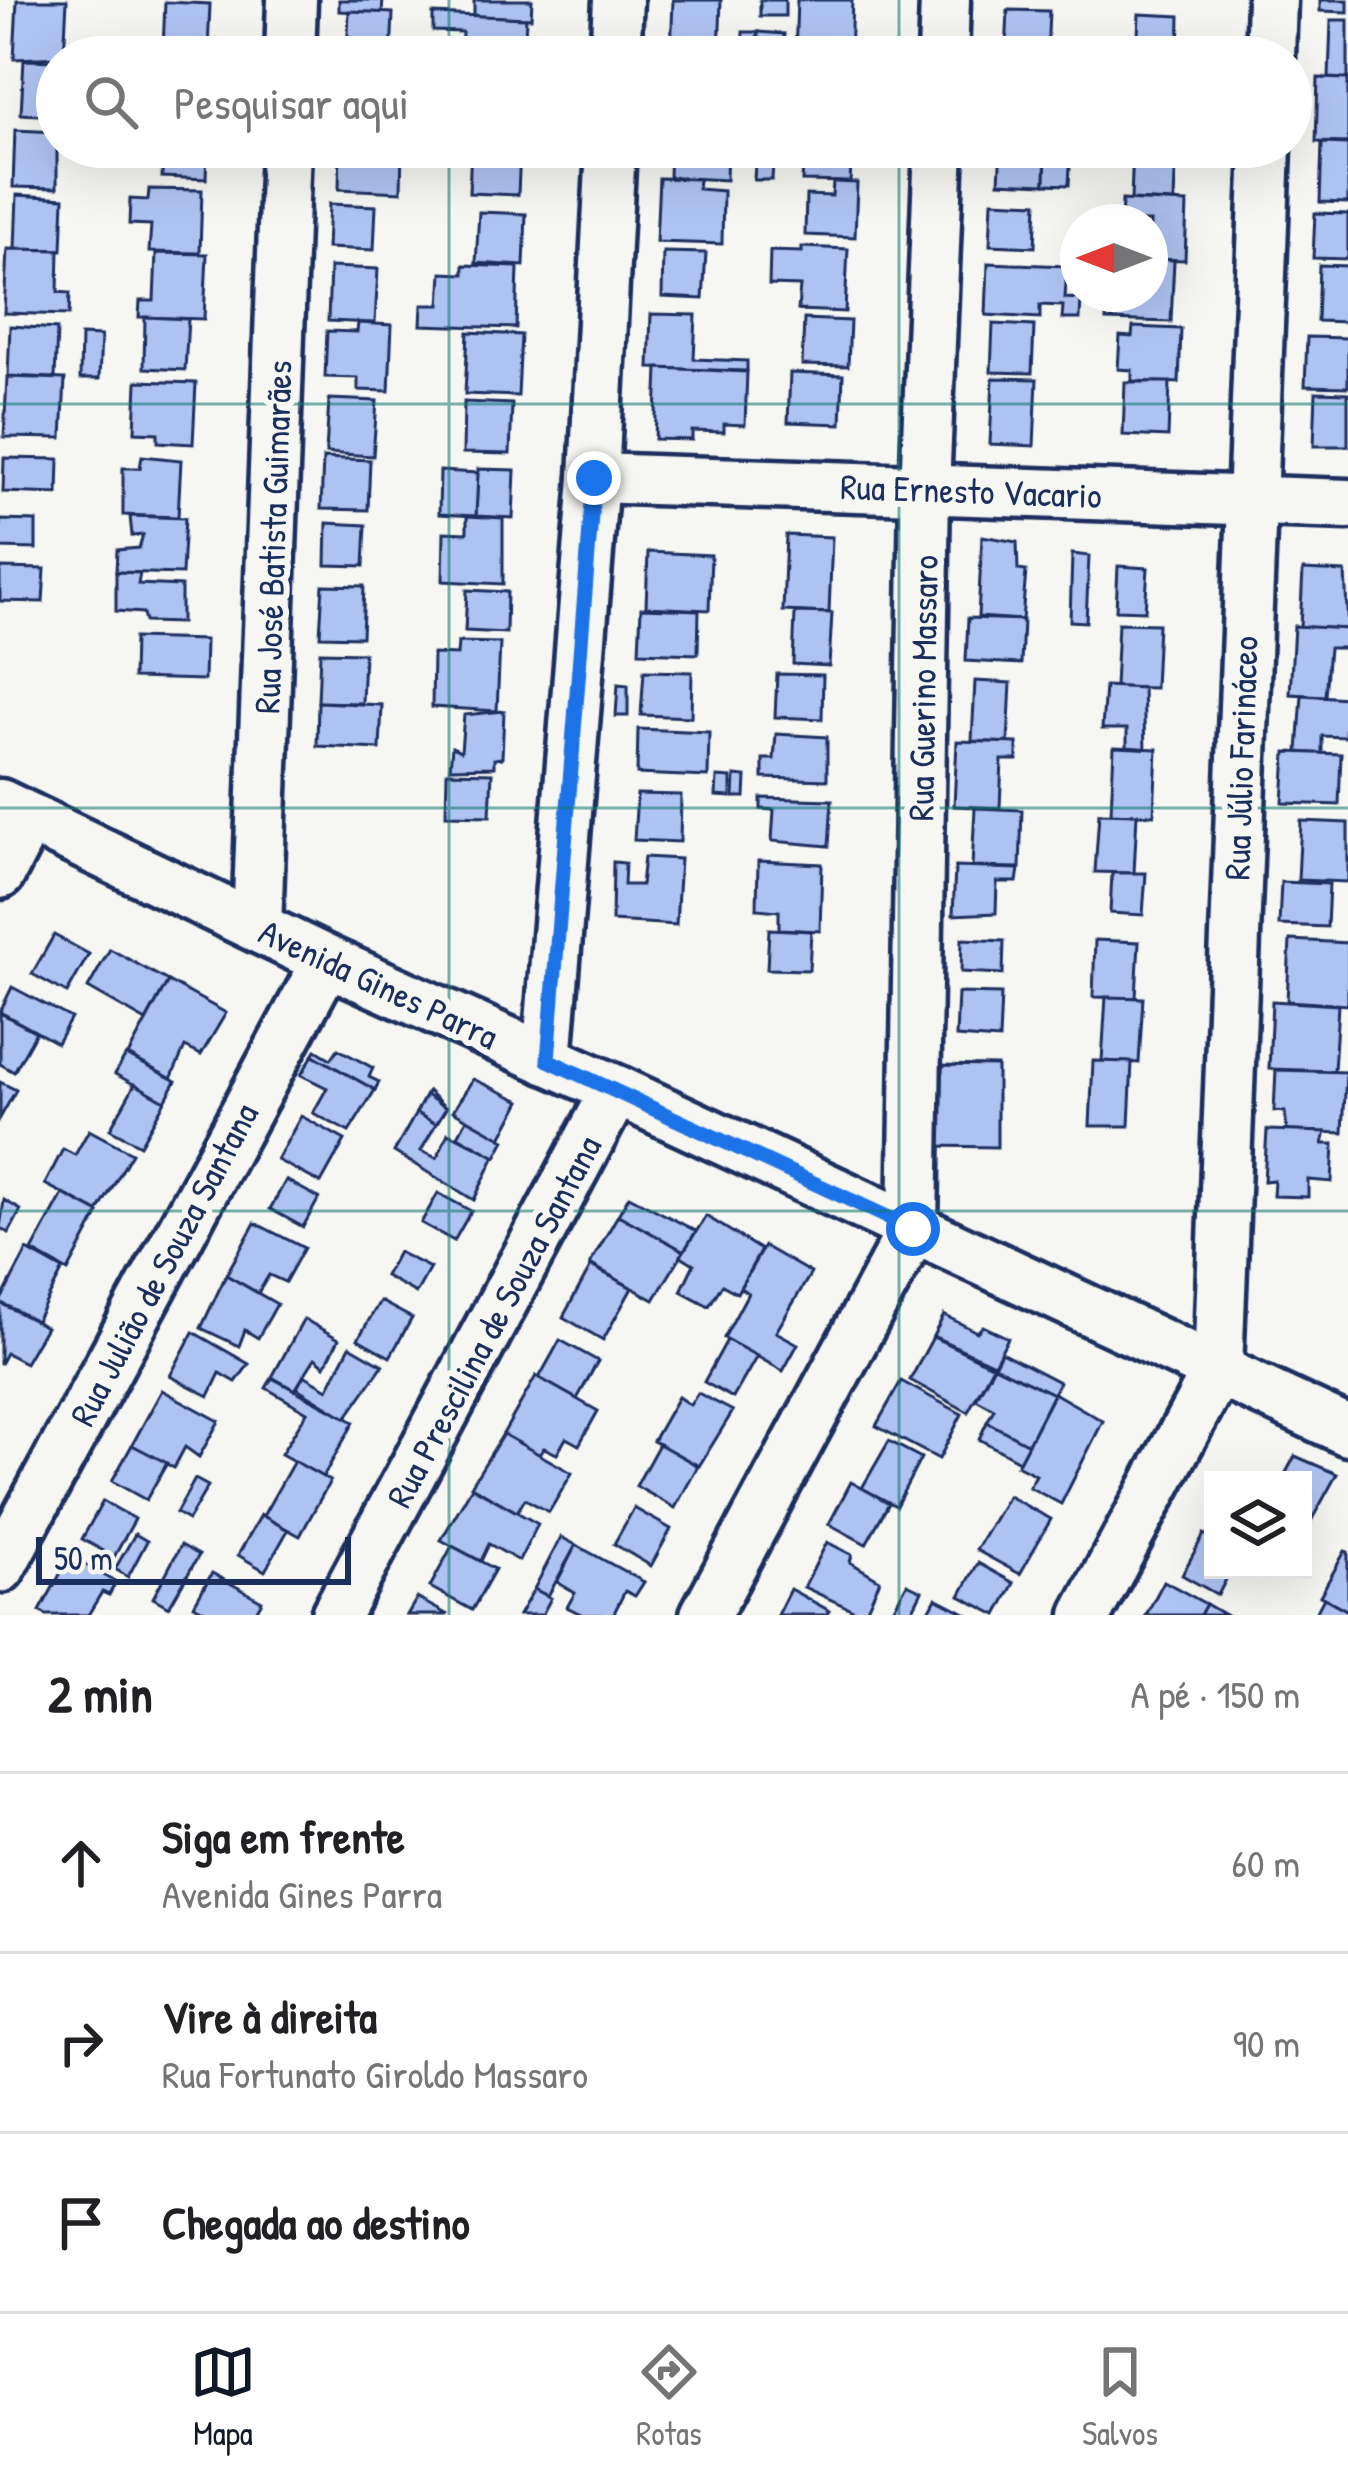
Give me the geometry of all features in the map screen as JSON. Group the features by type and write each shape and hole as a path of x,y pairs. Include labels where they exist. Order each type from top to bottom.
{"street":[{"path":"291,36 292,0"},
{"path":"616,36 618,0"},
{"path":"944,36 945,0"},
{"path":"1271,36 1272,0"},
{"name":"Rua José Batista Guimarães","path":"257,927 285,168"},
{"path":"548,1060 594,478 609,168"},
{"name":"Rua Guerino Massaro","path":"913,1229 925,489 938,168"},
{"name":"Rua Júlio Farináceo","path":"1218,1370 1265,168"},
{"name":"Rua Ernesto Vacario","path":"594,478 1348,504"},
{"path":"0,874 15,811"},
{"name":"Avenida Gines Parra","path":"15,811 327,961 616,1090 1348,1431"},
{"name":"Rua Julião de Souza Santana","path":"0,1568 327,961"},
{"name":"Rua Prescilina de Souza Santana","path":"337,1615 616,1090"},
{"path":"705,1615 913,1229"},
{"path":"1086,1615 1218,1370"}],"building":[{"path":"17,0 67,0 65,36 36,36 36,58 14,59"},
{"path":"339,0 383,0 382,13 339,11"},
{"path":"474,0 532,0 531,18 474,16"},
{"path":"673,0 721,0 720,36 672,36"},
{"path":"760,0 785,0 785,16 760,16"},
{"path":"797,0 852,0 851,36 796,36"},
{"path":"1320,0 1348,0 1348,12 1320,11"},
{"path":"165,2 210,4 209,36 164,36"},
{"path":"1008,10 1049,11 1048,36 1007,36"},
{"path":"349,11 393,13 392,36 348,36"},
{"path":"433,14 526,18 525,36 433,31"},
{"path":"1139,14 1180,16 1180,36 1138,36"},
{"path":"1331,20 1348,20 1348,79 1329,78"},
{"path":"24,60 36,60 36,115 21,114"},
{"path":"1318,78 1348,79 1348,143 1316,142"},
{"path":"15,130 36,131 36,168 57,168 57,188 13,187"},
{"path":"1322,143 1348,144 1348,203 1320,202"},
{"path":"162,168 206,168 206,179 162,177"},
{"path":"340,168 402,168 401,192 339,189"},
{"path":"470,168 519,168 518,195 469,193"},
{"path":"669,168 726,168 726,180 669,177"},
{"path":"755,168 773,168 772,180 754,180"},
{"path":"803,168 851,168 850,182 802,181"},
{"path":"1000,168 1045,168 1045,184 999,182"},
{"path":"1045,168 1070,168 1069,185 1045,184"},
{"path":"1132,168 1175,168 1174,202 1131,200"},
{"path":"659,178 699,179 698,189 723,191 722,244 656,242"},
{"path":"833,182 857,183 855,237 805,235 806,195 832,196"},
{"path":"149,189 202,190 200,253 149,252 151,225 129,224 130,199 148,200"},
{"path":"17,195 64,198 62,250 15,249"},
{"path":"1122,200 1187,203 1185,260 1168,260 1168,204 1122,204"},
{"path":"992,201 1037,203 1035,247 990,245"},
{"path":"329,204 376,206 374,250 327,248"},
{"path":"479,212 526,214 524,266 476,263"},
{"path":"1315,213 1348,214 1348,259 1313,258"},
{"path":"802,247 848,249 845,312 798,310 800,286 769,285 770,251 802,252"},
{"path":"7,249 59,250 58,292 70,293 69,315 4,313"},
{"path":"663,252 706,253 703,299 662,297"},
{"path":"156,253 207,254 204,319 139,317 140,301 154,301"},
{"path":"1168,260 1174,260 1171,322 1106,320 1106,312 1168,312"},
{"path":"988,263 1060,266 1060,306 1040,305 1040,318 986,315"},
{"path":"464,265 518,267 516,328 421,325 422,305 440,305 442,273 464,274"},
{"path":"1319,265 1348,266 1348,322 1317,321"},
{"path":"330,267 378,269 375,323 328,321"},
{"path":"1063,312 1080,312 1080,319 1062,319"},
{"path":"651,314 696,315 694,359 747,361 747,371 649,368"},
{"path":"145,317 188,319 185,370 144,368"},
{"path":"804,319 850,321 848,366 802,365"},
{"path":"358,323 392,325 389,391 358,390 358,378 325,377 327,331 357,332"},
{"path":"993,324 1034,326 1032,373 991,372"},
{"path":"10,326 57,329 55,378 8,376"},
{"path":"1133,327 1181,329 1179,383 1132,381 1132,370 1118,369 1120,336 1132,337"},
{"path":"468,332 521,335 518,396 465,394"},
{"path":"81,335 101,336 99,379 80,379"},
{"path":"1307,337 1348,338 1348,387 1305,386"},
{"path":"658,368 747,372 745,425 724,424 724,432 692,431 692,440 655,439"},
{"path":"790,373 843,375 841,424 788,422"},
{"path":"7,377 65,379 62,438 4,437"},
{"path":"993,378 1037,379 1034,446 990,444"},
{"path":"137,381 196,383 193,444 158,442 158,433 135,432"},
{"path":"1125,382 1170,382 1168,437 1123,435"},
{"path":"1316,392 1348,393 1348,446 1314,446"},
{"path":"329,399 377,401 373,456 326,453"},
{"path":"464,402 512,404 510,454 463,453"},
{"path":"142,456 181,460 178,517 123,515 123,468 140,468"},
{"path":"4,458 59,459 58,494 3,492"},
{"path":"323,458 370,460 368,510 321,509"},
{"path":"478,469 515,470 513,518 476,516"},
{"path":"440,471 478,473 476,516 439,514"},
{"path":"130,516 185,518 182,574 116,572 117,550 139,548 143,535 132,536"},
{"path":"467,516 503,518 503,584 443,581 444,532 467,533"},
{"path":"0,520 36,521 36,549 0,548"},
{"path":"327,523 366,525 364,566 326,565"},
{"path":"786,535 832,537 829,613 783,611"},
{"path":"982,536 1017,542 1018,570 1026,571 1022,620 978,617"},
{"path":"648,552 711,555 709,610 646,607"},
{"path":"1072,554 1089,556 1086,622 1070,621"},
{"path":"1118,566 1148,568 1145,611 1116,610"},
{"path":"0,568 45,569 43,602 0,601"},
{"path":"1303,570 1345,572 1348,629 1300,627"},
{"path":"116,572 140,573 138,584 181,586 181,623 145,622 143,613 116,611"},
{"path":"323,585 364,586 362,637 320,636"},
{"path":"467,590 507,592 506,633 465,631"},
{"path":"641,608 699,610 698,654 639,652"},
{"path":"795,612 832,613 829,666 793,664"},
{"path":"968,618 1023,620 1021,664 966,661"},
{"path":"1118,623 1158,624 1155,688 1115,687"},
{"path":"1294,626 1348,629 1348,648 1329,648 1325,696 1290,694"},
{"path":"134,638 205,640 204,680 133,678"},
{"path":"458,642 500,643 497,711 432,707 433,654 457,655"},
{"path":"320,652 364,653 362,703 318,702"},
{"path":"644,671 692,672 691,717 641,715"},
{"path":"777,674 823,675 822,719 775,717"},
{"path":"975,681 1011,683 1008,743 972,741"},
{"path":"618,684 628,685 628,716 616,716"},
{"path":"1105,686 1143,688 1145,749 1127,747 1127,729 1102,729"},
{"path":"1302,695 1347,698 1345,737 1322,736 1322,754 1298,752"},
{"path":"318,702 382,705 380,749 317,746"},
{"path":"504,711 502,758 494,759 494,767 450,768 452,747 461,751 464,715"},
{"path":"638,729 709,732 708,777 637,774"},
{"path":"776,734 827,737 827,780 763,778 763,759 774,759"},
{"path":"957,741 1017,743 1017,760 1002,760 1000,808 954,806"},
{"path":"1114,747 1157,749 1154,815 1111,813"},
{"path":"1286,752 1341,754 1339,805 1283,803"},
{"path":"447,772 492,773 490,816 446,815"},
{"path":"735,776 746,777 745,797 734,797"},
{"path":"717,777 731,778 731,797 716,796"},
{"path":"637,794 681,795 680,842 634,840"},
{"path":"761,798 832,800 829,846 772,841 774,810 761,809"},
{"path":"975,808 1022,810 1020,868 972,867"},
{"path":"1099,813 1137,814 1134,873 1095,872"},
{"path":"1301,821 1348,823 1348,882 1298,880"},
{"path":"644,857 680,859 676,925 612,921 613,862 625,863 624,885 641,885"},
{"path":"758,861 822,864 820,931 779,929 779,911 757,909"},
{"path":"955,867 1019,869 1017,882 997,882 996,913 953,915"},
{"path":"1112,873 1146,873 1143,915 1110,913"},
{"path":"1281,882 1329,884 1327,927 1279,925"},
{"path":"769,929 811,931 809,970 767,969"},
{"path":"54,935 89,954 67,993 32,974"},
{"path":"962,939 1004,941 1003,974 961,972"},
{"path":"1095,940 1139,942 1136,998 1093,997"},
{"path":"1290,940 1348,943 1348,1005 1287,1001"},
{"path":"110,949 168,981 146,1021 88,988"},
{"path":"168,981 226,1013 201,1055 185,1047 171,1079 128,1055"},
{"path":"12,987 71,1018 57,1043 0,1012"},
{"path":"958,993 1001,994 999,1040 956,1037"},
{"path":"1106,997 1143,998 1139,1063 1102,1061"},
{"path":"1272,1001 1338,1005 1334,1071 1269,1069"},
{"path":"0,1013 36,1032 14,1072 0,1064"},
{"path":"338,1049 373,1068 369,1077 379,1082 375,1090 313,1055 316,1050 331,1059"},
{"path":"126,1055 176,1081 165,1101 115,1074"},
{"path":"313,1055 375,1090 349,1132 313,1113 327,1088 301,1075"},
{"path":"1093,1061 1132,1062 1129,1126 1090,1126"},
{"path":"934,1065 997,1066 997,1147 933,1146"},
{"path":"1276,1070 1346,1072 1343,1133 1287,1131 1285,1112 1274,1111"},
{"path":"473,1079 521,1101 501,1138 453,1111"},
{"path":"0,1082 16,1090 0,1118"},
{"path":"135,1084 165,1101 140,1145 110,1129"},
{"path":"428,1091 446,1108 436,1124 416,1113"},
{"path":"426,1095 446,1108 436,1124 416,1113"},
{"path":"416,1113 436,1124 421,1151 437,1158 448,1133 495,1156 474,1200 394,1152"},
{"path":"301,1116 345,1140 321,1183 277,1160"},
{"path":"467,1119 505,1140 496,1157 458,1136"},
{"path":"89,1130 132,1153 98,1212 45,1184 63,1149 75,1155"},
{"path":"1267,1130 1326,1132 1323,1144 1334,1144 1332,1182 1308,1180 1308,1197 1273,1196 1274,1180 1264,1181"},
{"path":"286,1180 319,1198 303,1227 270,1209"},
{"path":"438,1193 471,1211 454,1241 421,1223"},
{"path":"63,1194 99,1213 68,1271 32,1251"},
{"path":"629,1196 696,1231 684,1251 618,1215"},
{"path":"4,1200 21,1210 9,1233 0,1228"},
{"path":"618,1215 684,1251 654,1300 590,1264"},
{"path":"706,1216 761,1250 737,1293 722,1285 709,1306 681,1291 694,1264 681,1256"},
{"path":"255,1223 304,1248 285,1282 269,1275 258,1293 226,1275"},
{"path":"764,1246 811,1273 776,1332 798,1344 783,1371 724,1338 748,1293 740,1288"},
{"path":"27,1250 63,1270 36,1321 0,1302"},
{"path":"398,1252 430,1268 416,1293 385,1276"},
{"path":"591,1266 632,1288 603,1340 563,1317"},
{"path":"226,1275 277,1304 258,1338 245,1330 239,1346 201,1328"},
{"path":"380,1301 412,1318 390,1357 358,1339"},
{"path":"0,1303 46,1327 25,1363 6,1353 0,1364"},
{"path":"944,1315 977,1332 983,1326 1008,1338 994,1364 933,1336"},
{"path":"304,1319 339,1339 325,1366 315,1358 295,1390 272,1377"},
{"path":"193,1332 249,1364 236,1382 220,1373 209,1396 170,1376"},
{"path":"933,1337 993,1366 968,1412 910,1380"},
{"path":"560,1340 598,1361 577,1399 539,1378"},
{"path":"727,1340 757,1356 733,1398 704,1382"},
{"path":"350,1346 383,1365 346,1418 297,1388 304,1375 328,1389"},
{"path":"1001,1352 1059,1382 1053,1394 994,1366"},
{"path":"994,1366 1053,1394 1028,1444 987,1422 994,1409 976,1399"},
{"path":"536,1376 598,1411 579,1445 566,1438 557,1454 544,1448 539,1455 503,1434"},
{"path":"272,1378 354,1422 323,1477 281,1454 307,1412 266,1388"},
{"path":"901,1381 962,1414 939,1459 876,1426"},
{"path":"162,1390 219,1421 199,1457 185,1447 174,1468 132,1445"},
{"path":"698,1393 733,1411 699,1466 653,1441 678,1397 690,1405"},
{"path":"1054,1393 1103,1421 1061,1504 1029,1487 1036,1475 1017,1465"},
{"path":"987,1422 1028,1444 1019,1461 979,1439"},
{"path":"503,1434 572,1473 549,1512 525,1499 517,1512 471,1486"},
{"path":"889,1441 921,1458 896,1506 862,1488"},
{"path":"659,1444 698,1466 675,1508 636,1486"},
{"path":"132,1445 167,1463 146,1500 112,1481"},
{"path":"1295,1456 1337,1474 1312,1519 1312,1471 1287,1471"},
{"path":"294,1461 330,1481 300,1536 263,1516"},
{"path":"195,1479 208,1486 188,1520 176,1513"},
{"path":"851,1482 889,1503 866,1544 829,1524"},
{"path":"472,1487 538,1524 519,1561 489,1544 481,1561 441,1540"},
{"path":"1008,1496 1051,1519 1020,1574 976,1550"},
{"path":"103,1501 135,1519 114,1557 82,1539"},
{"path":"634,1508 671,1529 651,1566 614,1544"},
{"path":"261,1515 288,1530 265,1571 238,1555"},
{"path":"135,1534 147,1541 128,1577 115,1569"},
{"path":"1204,1534 1204,1579 1226,1579 1218,1595 1182,1575"},
{"path":"561,1537 576,1545 548,1596 534,1589"},
{"path":"827,1542 852,1555 850,1562 880,1580 864,1615 804,1587"},
{"path":"181,1545 199,1555 169,1607 153,1598"},
{"path":"576,1545 644,1582 635,1596 625,1591 613,1615 583,1615 567,1607 575,1593 557,1582"},
{"path":"452,1546 495,1569 472,1610 430,1587"},
{"path":"1348,1552 1348,1611 1320,1596"},
{"path":"70,1556 116,1582 109,1595 102,1592 88,1615 46,1615 40,1611"},
{"path":"978,1563 1014,1583 997,1615 960,1596"},
{"path":"212,1573 262,1601 254,1615 212,1615 194,1605"},
{"path":"1164,1581 1206,1604 1200,1615 1146,1615"},
{"path":"907,1584 922,1591 910,1615 890,1615"},
{"path":"534,1589 551,1598 542,1615 519,1615"},
{"path":"790,1589 830,1611 827,1615 777,1615"},
{"path":"417,1598 448,1615 407,1615"},
{"path":"936,1598 969,1615 927,1615"},
{"path":"1324,1598 1348,1611 1348,1615 1315,1615"},
{"path":"1206,1604 1225,1615 1200,1615"}],"route":[{"path":"594,478 548,1060 913,1229"}]}
